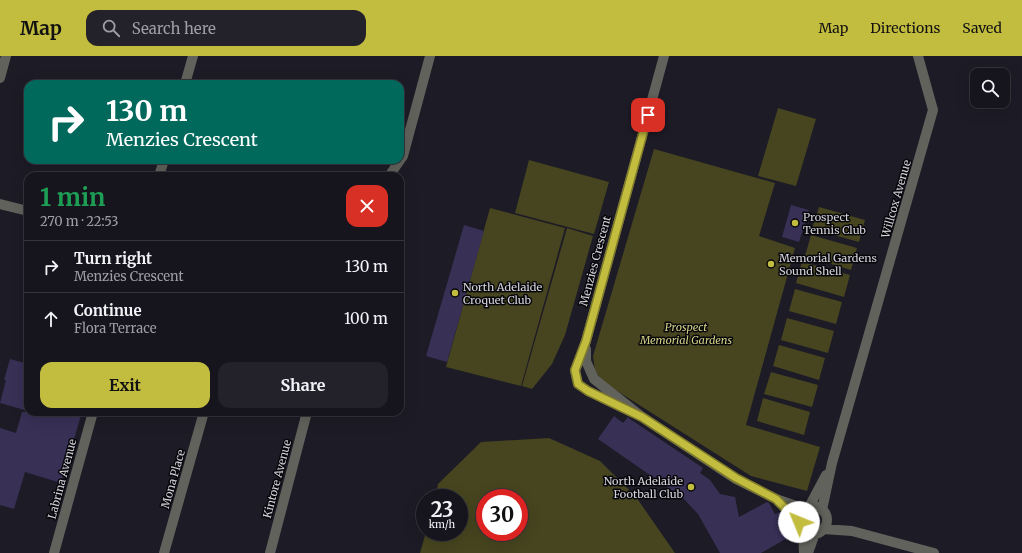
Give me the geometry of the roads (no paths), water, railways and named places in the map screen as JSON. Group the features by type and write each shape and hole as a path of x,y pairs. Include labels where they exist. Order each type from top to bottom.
{"street":[{"path":"0,78 6,56"},
{"path":"186,80 193,56"},
{"path":"404,152 430,56"},
{"name":"Menzies Crescent","path":"642,417 588,391 578,384 575,370 586,341 664,56"},
{"name":"Willcox Avenue","path":"824,514 832,463 933,110 918,56"},
{"path":"0,204 24,210"},
{"name":"Menzies Crescent","path":"586,341 586,361 594,379 642,417 736,478 776,499 807,508"},
{"name":"Labrina Avenue","path":"54,553 92,416"},
{"name":"Mona Place","path":"164,553 203,416"},
{"name":"Kintore Avenue","path":"270,553 306,416"},
{"name":"Willcox Avenue","path":"807,508 832,463"},
{"name":"Menzies Crescent","path":"776,499 801,526"},
{"path":"804,553 800,517 807,508 814,506 852,531"},
{"path":"808,553 819,531 826,525 824,514"},
{"path":"801,526 808,533 819,531 852,531 934,553"}],"place":[{"name":"Prospect Tennis Club","path":"795,223"},
{"name":"Memorial Gardens Sound Shell","path":"771,264"},
{"name":"North Adelaide Croquet Club","path":"455,293"},
{"name":"North Adelaide Football Club","path":"691,487"}],"park label":[{"name":"Prospect Memorial Gardens","path":"686,333"}]}
